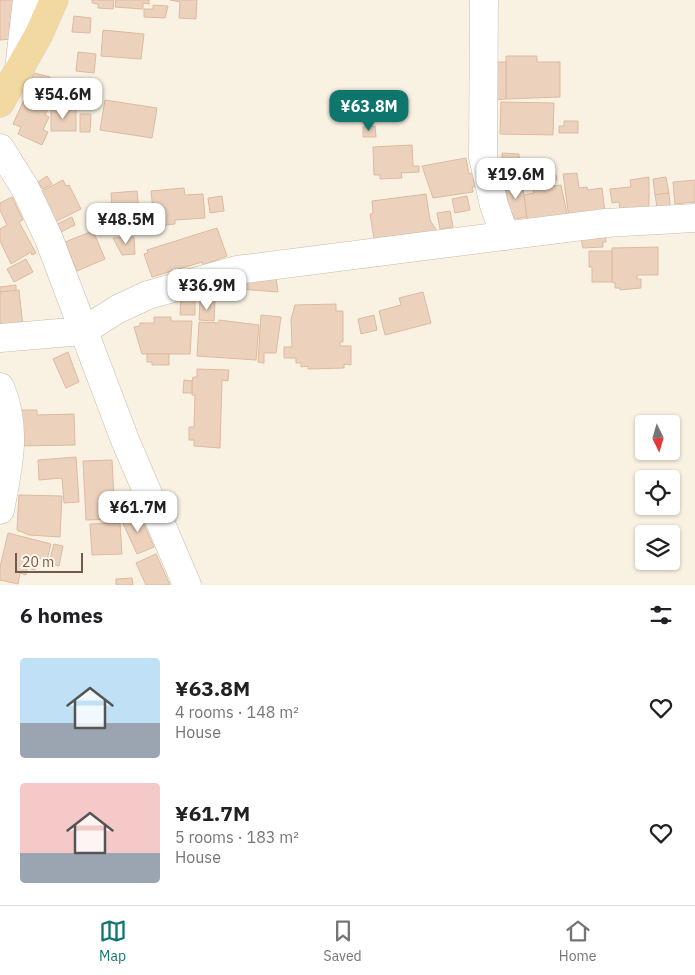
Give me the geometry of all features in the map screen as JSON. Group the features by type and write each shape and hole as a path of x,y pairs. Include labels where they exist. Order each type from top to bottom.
{"main road":[{"path":"0,102 54,0"}],"street":[{"path":"19,69 27,0"},
{"path":"484,0 483,157 492,198 504,236"},
{"path":"0,148 25,188 49,239 125,440 187,585"},
{"path":"0,338 83,331 118,309 148,295 237,270 322,257 606,223 695,218"},
{"path":"0,387 4,397 12,454 0,510"}],"building":[{"path":"0,0 13,0 12,23 9,23 11,39 0,40"},
{"path":"92,0 114,0 113,9 98,8 98,4 92,3"},
{"path":"116,0 149,0 149,4 143,3 143,9 115,7"},
{"path":"170,0 197,0 196,19 179,18 180,2"},
{"path":"153,5 168,6 165,18 144,17 144,9 153,9"},
{"path":"74,16 91,18 90,33 72,32"},
{"path":"103,30 144,34 141,59 101,56"},
{"path":"78,52 96,54 94,73 76,71"},
{"path":"506,56 537,56 537,62 560,62 560,97 506,99"},
{"path":"496,62 506,62 506,99 495,100"},
{"path":"34,73 50,77 48,100 27,90"},
{"path":"28,91 40,97 36,103 48,109 45,115 49,117 43,130 48,132 42,145 18,134 21,127 13,124"},
{"path":"105,100 157,108 152,138 100,130"},
{"path":"501,102 554,103 553,135 500,134"},
{"path":"51,109 76,109 76,131 51,131"},
{"path":"80,114 91,114 90,132 80,132"},
{"path":"564,121 578,121 578,133 559,133 559,126 564,126"},
{"path":"375,126 376,137 363,137 363,127"},
{"path":"412,145 413,166 419,166 419,172 401,173 402,178 380,179 380,175 374,175 373,147"},
{"path":"502,153 519,154 520,171 502,170"},
{"path":"466,158 469,174 473,173 475,187 472,187 473,192 433,198 422,166"},
{"path":"577,173 579,188 587,187 588,190 602,188 605,213 569,218 563,174"},
{"path":"541,175 556,175 557,180 542,181"},
{"path":"47,176 52,184 43,189 38,182"},
{"path":"649,177 649,208 620,212 619,202 612,203 610,189 631,187 630,180"},
{"path":"666,177 669,193 655,195 653,179"},
{"path":"63,180 66,186 69,185 81,209 55,222 40,192"},
{"path":"695,180 695,202 675,204 673,182"},
{"path":"522,181 527,217 515,219 509,208 505,184"},
{"path":"561,185 568,218 528,224 524,195 534,193 533,190 540,188"},
{"path":"184,188 185,195 203,194 205,218 175,220 175,224 156,226 155,223 113,227 111,193 137,191 139,211 153,210 151,191"},
{"path":"669,193 670,205 657,207 655,195"},
{"path":"426,194 430,220 437,231 374,239 370,214 373,213 372,201"},
{"path":"222,196 224,211 210,213 208,198"},
{"path":"467,196 470,210 455,213 452,199"},
{"path":"12,197 23,220 19,222 36,253 32,255 31,252 11,264 0,241 0,229 7,225 0,210 0,203"},
{"path":"450,211 453,227 440,229 437,213"},
{"path":"72,217 75,225 59,233 55,225"},
{"path":"217,228 227,256 203,265 202,262 152,277 144,254 148,253 147,250"},
{"path":"93,231 105,259 77,271 65,242"},
{"path":"605,232 606,242 603,242 603,247 583,248 580,234"},
{"path":"134,237 135,254 122,255 113,238"},
{"path":"658,247 658,275 637,275 637,279 641,279 641,288 620,290 620,288 615,288 615,283 612,282 612,248"},
{"path":"589,251 612,251 612,282 592,282 592,267 589,267"},
{"path":"26,259 33,272 14,282 7,269"},
{"path":"276,277 278,292 239,289 234,282"},
{"path":"16,285 16,291 0,292 0,287"},
{"path":"19,290 23,327 0,329 0,292"},
{"path":"423,292 431,323 385,335 379,311 401,305 399,298"},
{"path":"181,298 195,299 195,315 180,315"},
{"path":"200,301 215,302 214,321 199,320"},
{"path":"336,304 336,311 343,311 343,342 340,342 340,346 351,346 351,365 344,364 344,368 308,369 308,366 301,367 301,363 296,363 296,358 284,358 284,347 292,347 291,319 295,305"},
{"path":"261,315 281,317 276,353 264,353 264,363 258,362"},
{"path":"374,315 377,330 361,334 358,319"},
{"path":"154,317 171,317 171,321 192,321 190,354 142,354 134,327 140,326 140,323 154,323"},
{"path":"219,320 259,325 256,360 197,356 199,322 219,323"},
{"path":"68,352 79,382 66,388 53,359"},
{"path":"147,354 169,354 169,365 152,365 152,362 147,362"},
{"path":"197,369 229,370 228,381 222,380 220,448 194,446 194,440 189,440 189,427 194,427 195,395 192,395 192,381 193,377 197,377"},
{"path":"184,380 192,381 192,393 183,393"},
{"path":"16,410 37,410 37,415 74,414 75,445 17,446"},
{"path":"76,457 79,502 64,503 62,478 39,480 38,460"},
{"path":"112,460 115,519 86,520 83,461"},
{"path":"19,495 62,496 60,537 29,535 17,530"},
{"path":"138,511 154,547 137,554 121,519"},
{"path":"120,523 122,554 92,555 90,524"},
{"path":"8,533 51,544 47,560 38,558 35,570 27,568 26,575 20,573 18,584 0,580 0,567"},
{"path":"54,544 63,546 59,566 49,563"},
{"path":"156,554 170,585 146,585 136,563"},
{"path":"132,578 133,585 116,585 116,579"}]}
